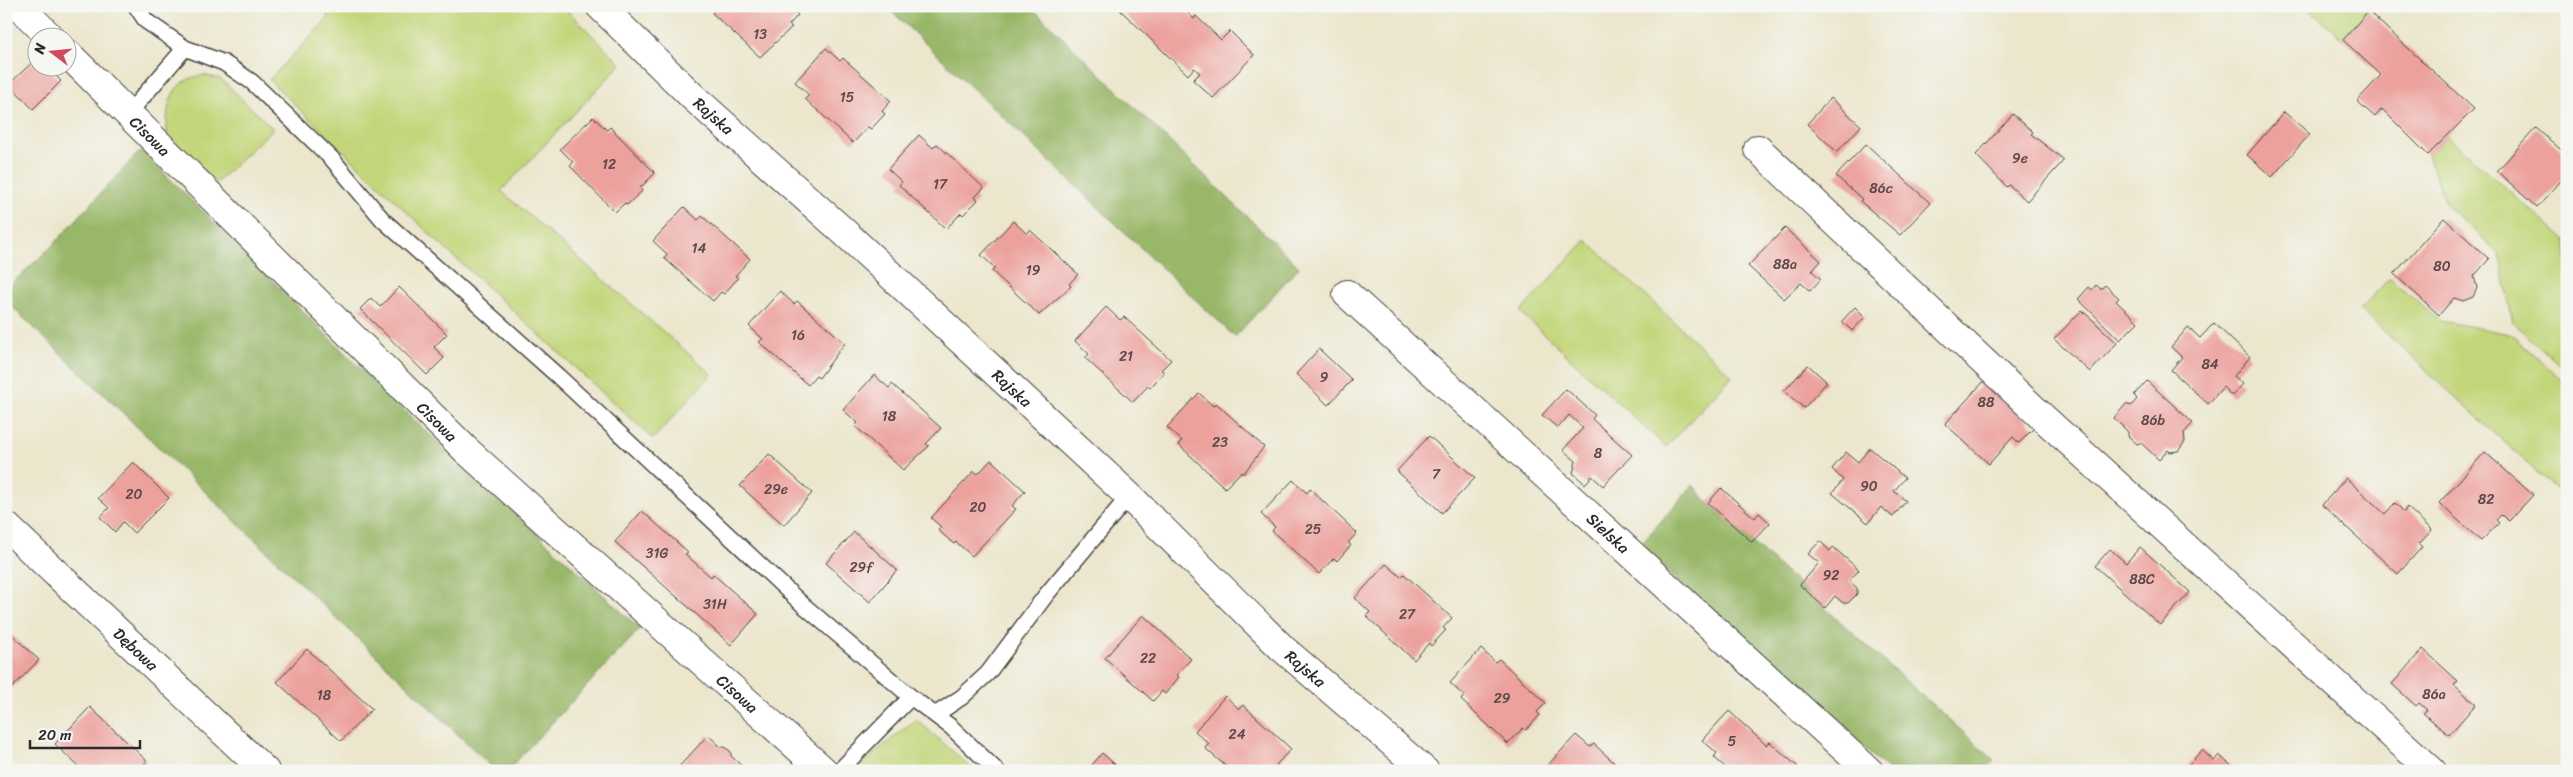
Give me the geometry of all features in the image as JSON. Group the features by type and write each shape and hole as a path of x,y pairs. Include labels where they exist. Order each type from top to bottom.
{"street":[{"path":"19,6 41,28"},
{"name":"Rajska","path":"600,6 693,97 843,231 1129,496 1282,648 1425,771"},
{"name":"Cisowa","path":"78,64 466,450 824,771"},
{"path":"1758,149 2039,414 2432,771"},
{"name":"Sielska","path":"1347,294 1869,771"},
{"name":"Dębowa","path":"6,526 264,771"}],"lane":[{"path":"136,6 146,21 185,48 224,63 252,82 332,159 383,220 566,384 802,604 911,697 935,715 998,771"},
{"path":"128,114 185,48"},
{"path":"935,715 962,697 988,673 1046,595 1129,496"},
{"path":"839,771 911,697"}],"green space":[{"path":"319,6 563,6 621,64 501,191 712,374 653,439 438,242 269,80 329,17"},
{"path":"886,6 1030,6 1299,267 1235,337"},
{"path":"2307,6 2372,6 2343,40"},
{"path":"203,75 221,79 273,129 216,183 167,134 169,104 172,96 183,82"},
{"path":"2447,136 2567,242 2567,371 2513,323 2499,253 2447,206 2428,155"},
{"path":"141,150 386,394 640,629 507,771 496,771 6,301 6,289 51,247"},
{"path":"1586,240 1732,376 1666,447 1520,312"},
{"path":"2390,278 2441,321 2510,334 2567,384 2567,500 2360,309"},
{"path":"1693,485 1708,503 1994,760 1985,771 1889,771 1639,546"},
{"path":"916,719 975,771 853,771"}],"building":[{"path":"713,6 789,6 798,15 789,25 792,27 760,57 712,13 716,9"},
{"path":"1116,6 1181,6 1194,19 1196,16 1221,40 1230,31 1254,55 1213,98 1193,80 1200,73 1194,68 1188,75"},
{"path":"2368,11 2474,109 2428,155 2382,109 2375,117 2357,101 2381,75 2343,40"},
{"path":"826,48 840,61 843,58 891,101 882,111 885,114 871,129 868,127 853,143 805,99 809,95 795,82"},
{"path":"28,66 28,78 58,78 61,81 33,109 9,84"},
{"path":"1831,98 1861,126 1837,152 1807,124"},
{"path":"2284,112 2310,134 2272,177 2247,155"},
{"path":"2013,114 2033,132 2031,134 2064,160 2027,201 2009,185 2007,187 1976,155"},
{"path":"593,117 607,130 610,127 655,173 640,188 642,191 627,205 625,203 615,212 570,166 573,162 560,149"},
{"path":"2536,128 2567,155 2567,174 2537,208 2497,171"},
{"path":"919,135 933,148 937,144 984,188 975,197 978,200 963,215 961,213 946,229 899,185 902,182 888,169"},
{"path":"1866,144 1930,203 1900,235 1860,201 1862,199 1836,176"},
{"path":"684,207 698,220 702,216 750,259 735,276 738,278 724,294 721,292 713,301 664,258 667,254 653,241"},
{"path":"2444,218 2489,259 2474,276 2477,288 2473,297 2463,301 2454,298 2439,315 2394,274"},
{"path":"1013,221 1027,234 1030,230 1078,274 1069,284 1071,286 1039,315 992,271 995,268 981,255"},
{"path":"1785,228 1821,261 1812,271 1821,279 1810,291 1801,283 1784,299 1748,266"},
{"path":"2096,285 2101,289 2105,285 2119,298 2116,301 2138,322 2120,340 2078,299 2089,287 2092,290"},
{"path":"399,287 447,334 434,347 444,358 427,375 360,309 371,298 380,307"},
{"path":"780,291 794,304 797,301 845,343 819,378 816,376 808,385 759,342 763,339 749,326"},
{"path":"1106,307 1120,320 1124,317 1171,360 1161,370 1164,372 1150,388 1148,386 1133,402 1085,358 1089,354 1075,341"},
{"path":"1855,307 1865,317 1852,331 1842,321"},
{"path":"2082,310 2117,343 2090,372 2054,339"},
{"path":"2214,323 2250,357 2234,376 2243,384 2232,396 2223,387 2208,404 2171,370 2182,357 2171,347 2188,327 2200,338"},
{"path":"1319,349 1352,380 1328,405 1296,374"},
{"path":"1808,365 1827,382 1804,408 1784,391"},
{"path":"874,375 889,388 892,384 941,428 926,444 929,446 903,470 855,426 858,423 843,410"},
{"path":"1985,380 2034,428 2019,443 2013,437 1989,464 1945,424"},
{"path":"2147,381 2193,423 2184,433 2185,442 2178,451 2170,452 2168,450 2159,460 2141,443 2137,444 2128,436 2128,432 2114,418 2126,404 2131,406 2137,399 2134,395"},
{"path":"1566,389 1595,415 1592,419 1632,455 1603,486 1592,476 1585,484 1573,473 1576,461 1563,450 1583,428 1569,415 1558,428 1542,415"},
{"path":"1199,393 1213,406 1216,403 1264,447 1243,474 1241,472 1225,488 1178,444 1182,441 1167,427"},
{"path":"1429,436 1475,478 1442,513 1397,471"},
{"path":"1870,448 1905,478 1894,491 1906,501 1893,517 1881,507 1868,523 1832,493 1843,480 1832,469 1846,452 1858,462"},
{"path":"2485,452 2533,495 2509,521 2501,515 2496,520 2499,523 2481,541 2439,503"},
{"path":"769,454 812,493 784,525 740,486"},
{"path":"991,460 1025,491 1012,506 1016,509 972,556 938,530 941,527 931,518 974,471 978,474"},
{"path":"133,462 169,498 134,533 123,522 115,532 100,517 109,508 98,498"},
{"path":"2346,478 2385,514 2395,503 2404,512 2407,507 2432,530 2419,544 2422,547 2398,574 2322,505"},
{"path":"1293,480 1307,493 1310,489 1357,533 1348,543 1351,545 1337,561 1334,558 1319,574 1272,531 1275,527 1261,514"},
{"path":"1721,488 1755,518 1759,513 1770,523 1752,542 1708,503"},
{"path":"642,511 688,552 685,554 711,577 713,574 758,614 731,645 615,542"},
{"path":"854,532 897,570 870,602 826,563"},
{"path":"1820,541 1830,551 1833,547 1859,570 1849,581 1857,588 1857,594 1848,603 1843,603 1835,596 1825,608 1800,585 1819,563 1808,554"},
{"path":"2140,547 2190,592 2160,625 2095,566 2110,549 2126,563"},
{"path":"1386,564 1401,577 1404,574 1452,618 1443,628 1446,630 1431,646 1429,643 1414,660 1366,616 1370,612 1355,598"},
{"path":"1143,615 1191,659 1176,675 1179,677 1165,694 1162,691 1153,701 1105,658"},
{"path":"6,629 39,660 6,694"},
{"path":"307,649 372,709 341,741 277,682"},
{"path":"1481,649 1495,662 1499,659 1546,703 1537,712 1540,715 1526,730 1523,728 1508,744 1461,700 1464,696 1450,683"},
{"path":"2423,649 2458,681 2454,685 2476,704 2449,735 2423,713 2427,710 2419,703 2416,706 2392,684"},
{"path":"1225,696 1239,709 1243,705 1291,749 1276,765 1279,767 1276,771 1231,771 1205,748 1209,744 1195,731"},
{"path":"90,707 147,761 138,771 83,771 55,744"},
{"path":"1729,711 1766,745 1770,742 1798,767 1794,771 1729,771 1714,757 1717,753 1702,740"},
{"path":"708,735 721,747 725,747 731,752 731,756 744,768 741,771 677,769"},
{"path":"1576,735 1590,747 1594,744 1623,771 1548,771 1545,768"},
{"path":"2202,750 2214,761 2219,755 2237,771 2183,771"},
{"path":"1102,753 1122,771 1087,771"}]}
